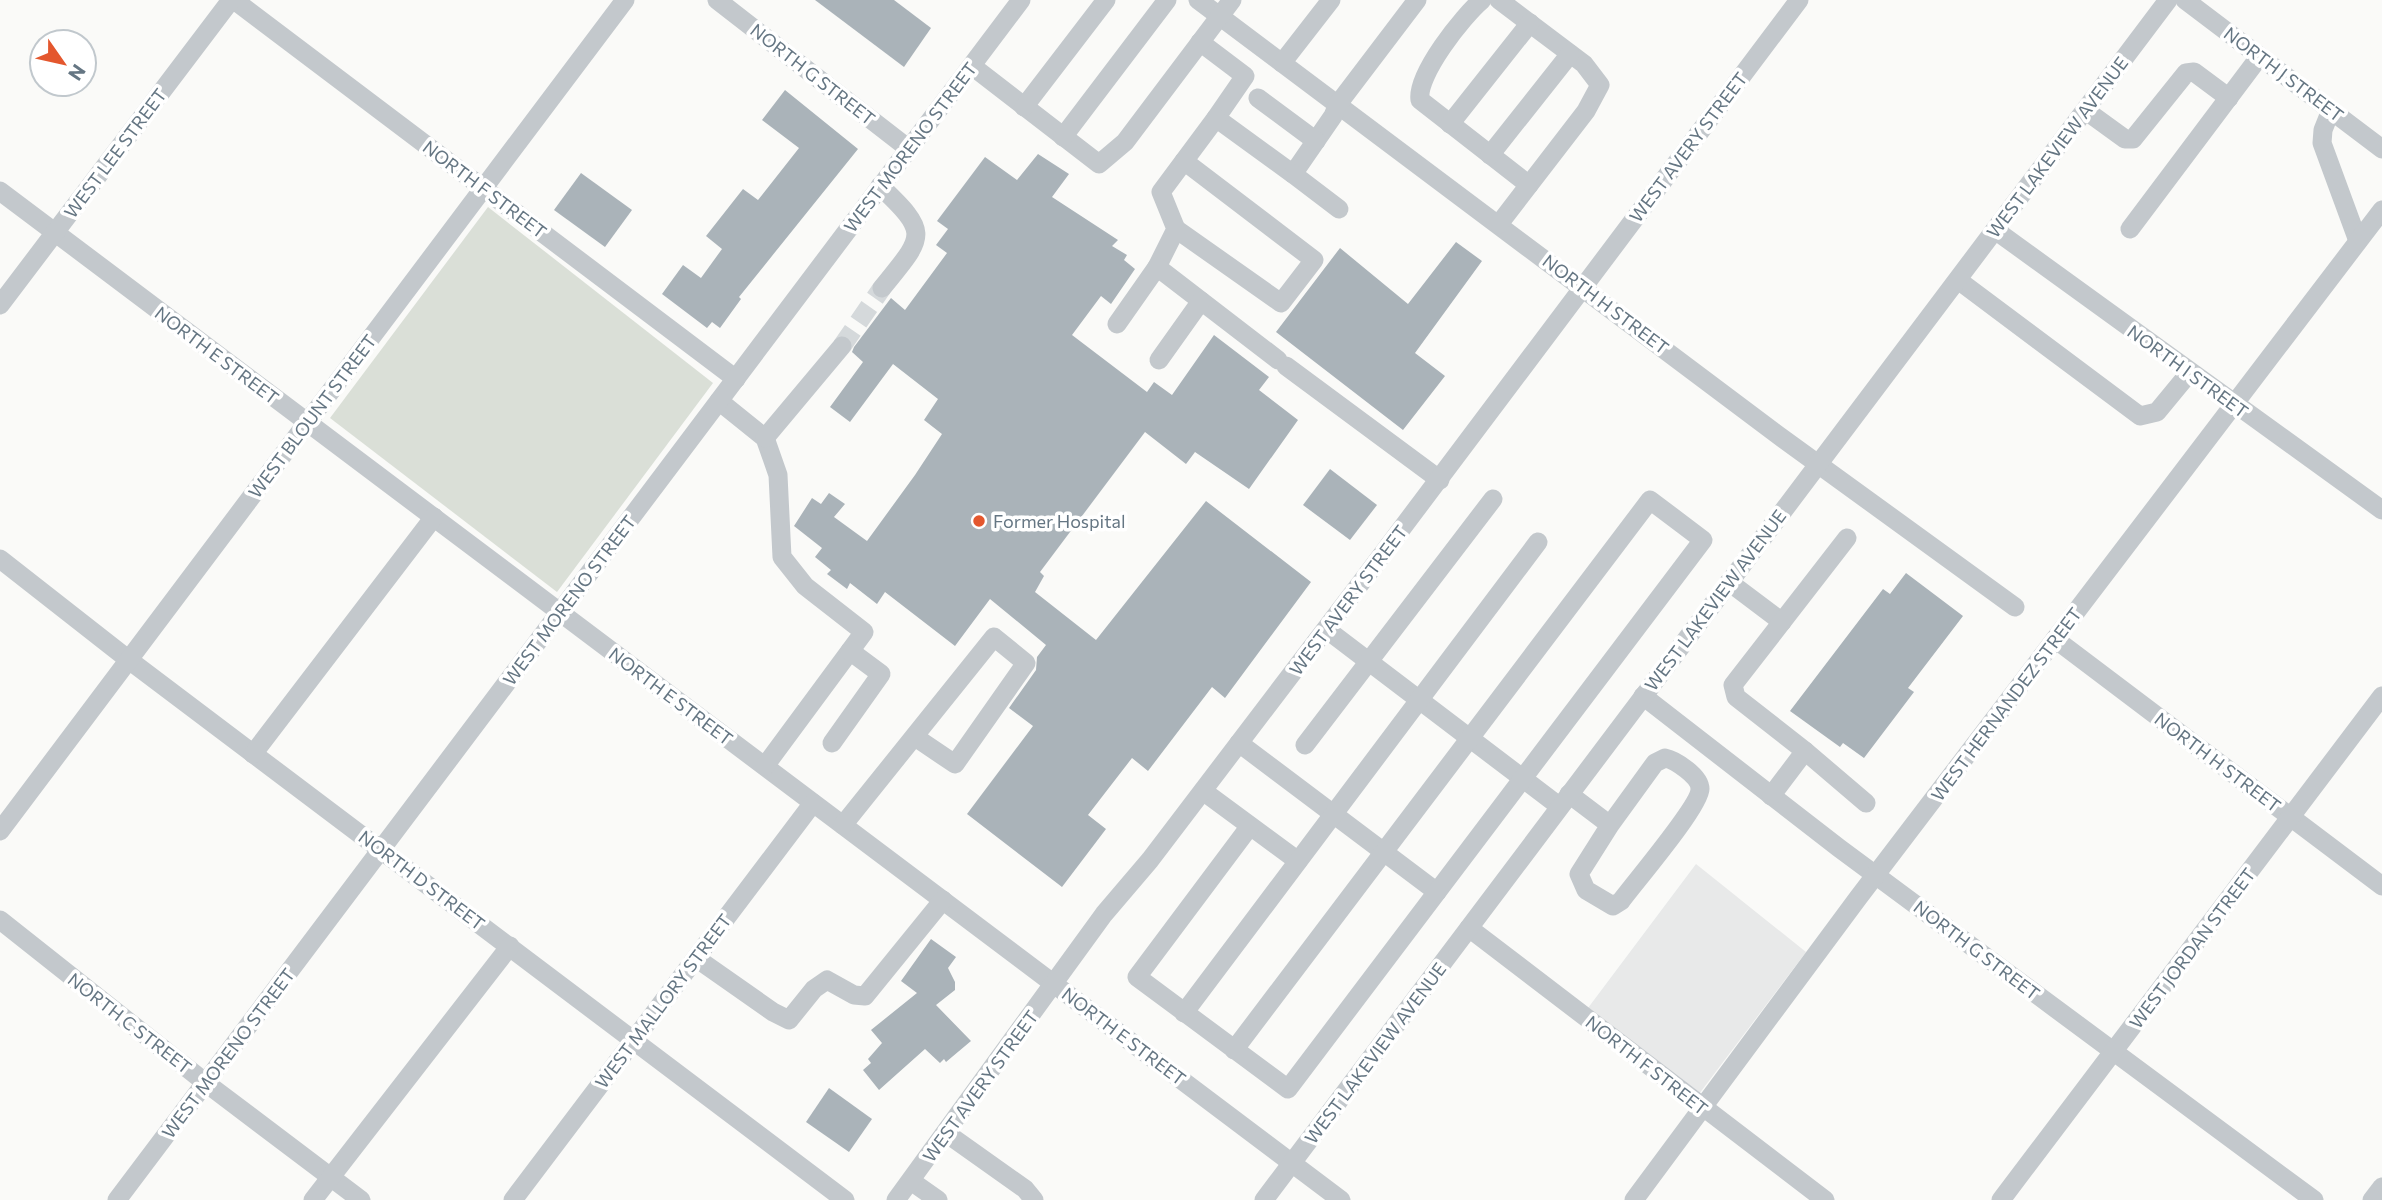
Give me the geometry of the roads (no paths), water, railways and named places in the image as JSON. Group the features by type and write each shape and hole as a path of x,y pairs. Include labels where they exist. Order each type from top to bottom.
{"street":[{"name":"NORTH F STREET","path":"232,0 736,379"},
{"name":"WEST LEE STREET","path":"0,305 232,0"},
{"name":"WEST BLOUNT STREET","path":"0,831 625,0"},
{"name":"NORTH G STREET","path":"717,0 909,149"},
{"name":"WEST MORENO STREET","path":"117,1200 1021,0"},
{"path":"1024,107 1106,0"},
{"path":"1063,136 1167,0"},
{"name":"NORTH H STREET","path":"1198,0 2015,607"},
{"path":"972,66 1099,164 1125,142 1232,0"},
{"path":"1282,63 1331,0"},
{"path":"1293,174 1338,104 1417,0"},
{"path":"1482,0 1432,62 1419,91 1420,100 1529,185"},
{"path":"1499,0 1584,64 1600,85 1586,111 1499,224"},
{"name":"WEST AVERY STREET","path":"896,1200 1104,914 1203,791 1440,480 1799,0"},
{"name":"WEST LAKEVIEW AVENUE","path":"1264,1200 2168,0"},
{"name":"NORTH J STREET","path":"2185,0 2382,149"},
{"path":"1450,124 1530,23"},
{"path":"1184,161 1314,260 1281,303 1176,229 1161,192 1245,76 1200,42"},
{"path":"1490,155 1570,54"},
{"path":"2130,229 2260,57"},
{"path":"2085,110 2125,139 2133,139 2186,73 2194,72 2229,98"},
{"path":"1258,98 1316,141"},
{"path":"2331,110 2323,130 2322,143 2358,241"},
{"path":"1216,118 1339,209"},
{"path":"880,186 905,209 918,228 918,238 906,258 882,288"},
{"name":"NORTH E STREET","path":"0,191 1341,1200"},
{"name":"WEST HERNANDEZ STREET","path":"1634,1200 2054,639 2382,210"},
{"path":"1116,324 1157,267 1176,229"},
{"name":"NORTH I STREET","path":"1995,230 2382,510"},
{"path":"1157,267 1440,480"},
{"path":"1958,279 2140,416 2157,412 2190,372"},
{"path":"1159,360 1201,301"},
{"path":"765,438 842,346"},
{"path":"719,401 765,438 778,475 782,557 805,586 864,632 765,766"},
{"path":"1305,745 1493,499"},
{"path":"1234,1050 1650,500 1703,540 1288,1089 1234,1050 1184,1013 1137,977 1250,825"},
{"path":"253,754 434,517"},
{"path":"1847,538 1733,685 1736,697 1866,803"},
{"path":"1184,1013 1538,542"},
{"name":"NORTH D STREET","path":"0,559 129,660 845,1200"},
{"path":"1729,582 1782,622"},
{"path":"1326,629 1523,779 1610,825"},
{"path":"843,825 994,638 1026,663 955,764 915,737"},
{"name":"NORTH H STREET","path":"2054,639 2382,886"},
{"path":"832,743 881,674 850,651"},
{"name":"NORTH G STREET","path":"1643,696 1876,875 2314,1200"},
{"name":"WEST JORDAN STREET","path":"2001,1200 2382,696"},
{"path":"1239,743 1437,892"},
{"path":"1771,796 1805,751"},
{"path":"1665,758 1687,771 1700,785 1700,791 1688,813 1621,901 1613,906 1586,890 1579,874 1610,825 1656,763 1665,758"},
{"path":"1203,791 1298,861"},
{"name":"WEST MALLORY STREET","path":"513,1200 813,803"},
{"path":"696,958 773,1012 789,1020 814,989 827,980 853,995 865,996 943,900"},
{"name":"NORTH C STREET","path":"0,920 206,1083 361,1200"},
{"name":"NORTH F STREET","path":"1469,928 1825,1200"},
{"path":"313,1200 510,946"},
{"path":"946,1133 1025,1189 1034,1200"},
{"path":"911,1181 938,1200"},
{"path":"2372,1200 2382,1187"}],"tunnel":[{"path":"842,346 882,288"}],"place":[{"name":"Former Hospital","path":"979,521"}]}
